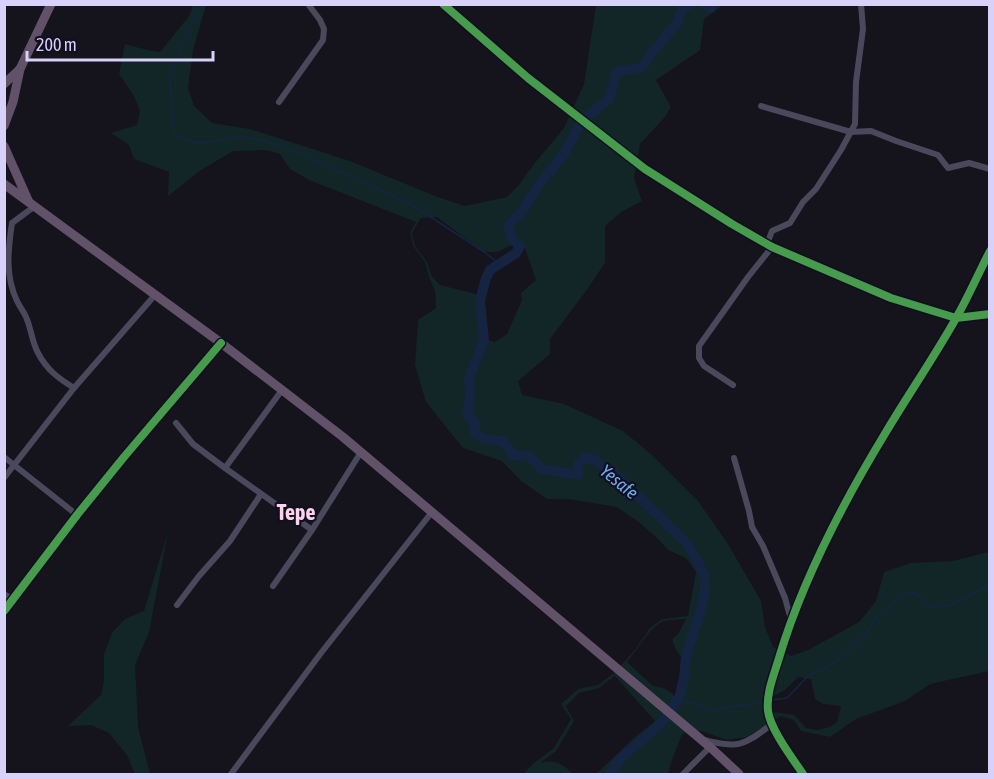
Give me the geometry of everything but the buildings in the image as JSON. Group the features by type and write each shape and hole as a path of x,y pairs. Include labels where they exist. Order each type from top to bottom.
{"highway":[{"path":"4,126 13,102 20,69 51,4"},
{"path":"4,84 20,69"},
{"path":"4,146 32,203"},
{"path":"4,184 221,343 361,452 739,774"}],"street":[{"path":"279,102 323,40 324,28 308,4"},
{"path":"443,4 528,78 645,169 769,246 891,298 956,318 990,314"},
{"path":"733,385 704,366 699,358 699,346 769,246 772,231 790,223 803,202 816,189 855,124 856,82 863,29 861,4"},
{"path":"760,106 851,132 871,130 938,155 948,168 969,163 990,169"},
{"path":"32,203 12,223 8,248 10,281 38,352 52,374 74,388"},
{"path":"802,774 772,724 768,712 769,694 791,620 844,507 885,433 931,362 990,251"},
{"path":"4,478 74,388 155,295"},
{"path":"4,611 123,457 221,343"},
{"path":"225,468 282,390"},
{"path":"176,423 193,444 312,530"},
{"path":"273,586 312,530 361,452"},
{"path":"4,457 77,515"},
{"path":"734,458 750,511 752,527 763,546 785,598 791,620"},
{"path":"177,605 230,541 261,494"},
{"path":"231,774 321,653 432,512"},
{"path":"4,594 13,600"},
{"path":"699,739 739,744 772,724"},
{"path":"683,774 710,747"}],"green space":[{"path":"193,5 206,5 193,50 188,88 194,106 212,123 250,129 350,161 465,206 507,197 564,128 584,84 596,5 723,5 704,19 700,50 656,80 671,107 640,144 634,178 642,201 621,212 605,226 605,263 550,339 550,354 518,381 522,395 564,404 623,431 652,455 698,501 728,544 761,601 765,627 773,647 791,656 808,650 859,622 876,601 884,572 911,563 953,561 989,552 989,671 930,684 905,701 856,719 830,737 801,731 794,720 781,716 746,737 727,740 701,731 682,734 668,774 596,774 655,721 615,676 599,688 579,693 566,706 574,721 556,751 540,763 550,761 558,763 573,774 523,774 554,748 571,719 561,704 578,689 598,685 614,673 634,651 650,628 662,619 688,616 696,572 686,558 668,550 640,523 617,507 569,499 547,499 521,481 502,461 463,448 426,402 415,365 418,320 436,308 435,291 425,262 413,246 410,232 416,222 309,180 290,169 280,154 266,150 233,151 201,170 168,196 169,172 134,159 129,145 111,133 137,125 140,111 134,96 119,74 125,44 160,52 189,16","holes":["437,217 484,252 497,252 509,246 525,248 536,280 521,293 522,300 507,334 495,342 484,339 480,301 476,294 440,285 432,277 427,262 415,246 412,233 421,218","686,619 679,633 672,639 681,657 686,657 685,674 676,702 672,693 653,686 627,662 657,625 671,620","798,677 811,679 815,699 823,704 841,706 837,722 830,727 817,730 806,728 794,715 773,712 773,696 785,690"]},
{"path":"168,532 149,632 135,665 138,727 150,774 135,774 127,755 109,733 91,725 68,726 101,695 104,680 104,654 112,633 125,619 144,611"}],"waterway":[{"name":"Yesafe","path":"586,117 609,99 617,72 643,67 677,23 683,7 691,4"},
{"name":"Yesafe","path":"704,4 711,8 712,4"},
{"path":"197,11 170,76 174,134 188,141 207,142 237,137 264,140 294,151 411,204 500,264"},
{"name":"Yesafe","path":"579,126 564,154 538,186 523,211 508,226 513,240 520,246 516,253 490,270 486,278 480,301 484,339 469,379 470,396 467,415 475,422 475,434 486,439 503,441 512,455 529,456 542,469 579,475 578,465 585,457 612,471 687,544 704,575 705,590 686,656 680,695 668,715 621,758 609,774"},
{"path":"771,700 787,698 809,675 838,660 856,644 877,616 895,599 910,592 922,598 927,607 951,605 990,584"},
{"path":"675,702 698,704 714,711 766,701"}],"cycle path":[{"path":"443,4 528,78 645,169 772,247 891,298 956,318 990,314"},
{"path":"803,774 777,735 768,711 771,684 788,629 825,542 870,458 955,320 990,251"},
{"path":"4,611 77,515 221,343"}],"district":[{"name":"Tepe","path":"296,512"}]}
